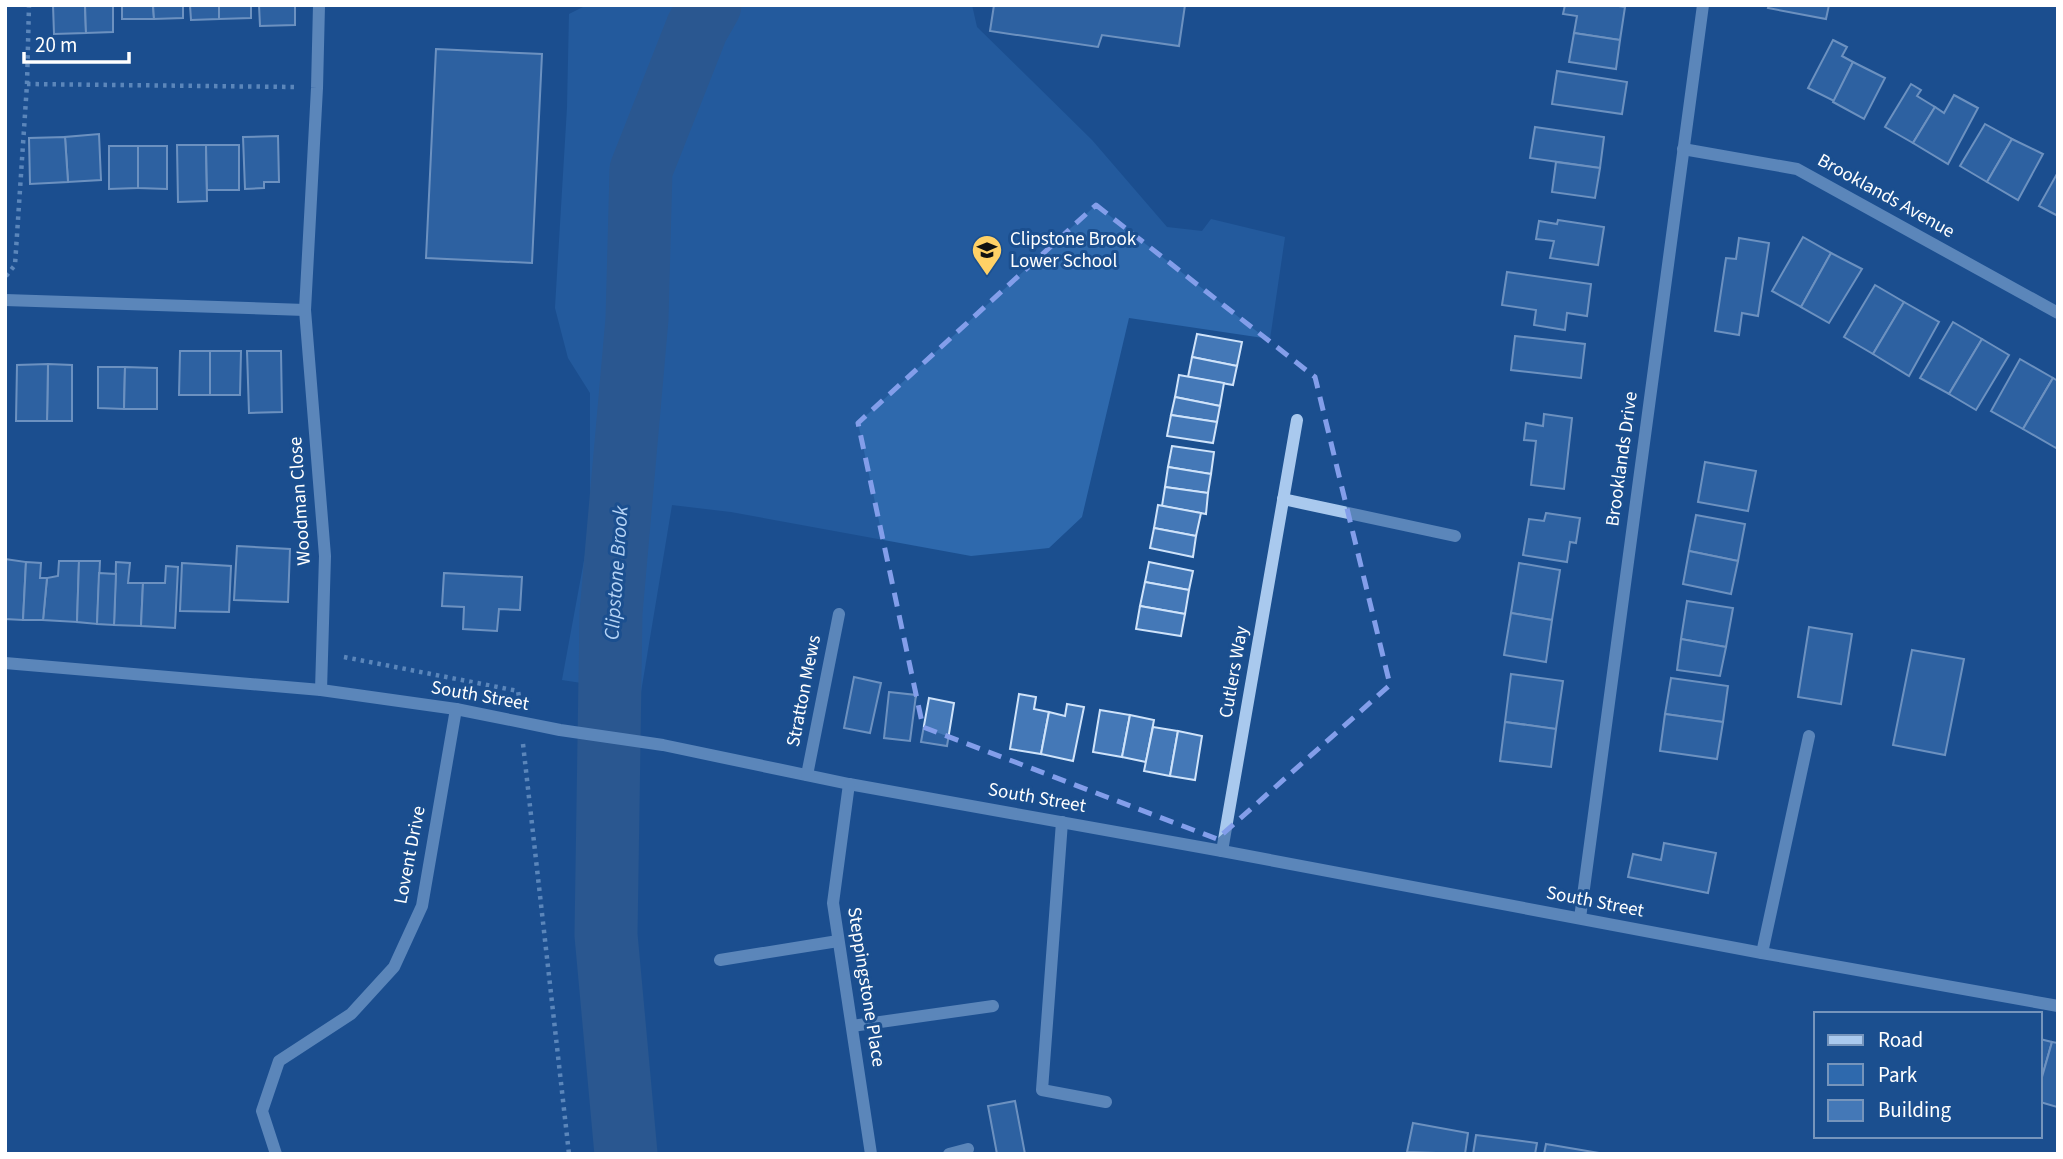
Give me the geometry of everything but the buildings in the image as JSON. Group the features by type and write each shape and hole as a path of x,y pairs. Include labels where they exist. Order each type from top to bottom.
{"street":[{"name":"Woodman Close","path":"319,5 305,310 325,556 321,690"},
{"name":"Brooklands Drive","path":"1580,918 1703,5"},
{"name":"Brooklands Avenue","path":"1684,149 1797,169 2058,313"},
{"path":"5,299 305,310"},
{"name":"Cutlers Way","path":"1222,851 1297,420"},
{"path":"1283,499 1455,536"},
{"name":"Stratton Mews","path":"807,775 839,614"},
{"name":"South Street","path":"5,663 321,690 456,709 560,730 663,745 849,784 2058,1006"},
{"name":"Lovent Drive","path":"276,1154 262,1111 279,1061 351,1014 394,967 422,906 456,709"},
{"path":"1762,953 1809,736"},
{"name":"Steppingstone Place","path":"849,784 833,903 872,1154"},
{"path":"1062,822 1042,1090 1106,1102"},
{"path":"719,960 838,941"},
{"path":"852,1026 993,1006"},
{"path":"949,1154 968,1150"}],"path":[{"path":"5,276 15,265 27,84 29,5"},
{"path":"27,84 317,88"},
{"path":"322,655 357,658 518,691 569,1154"}],"highlighted area":[{"path":"1096,205 1315,377 1390,685 1217,839 923,727 858,423"}],"green space":[{"name":"Clipstone Brook Lower School","path":"587,5 972,5 977,27 1092,140 1167,227 1202,231 1211,219 1285,237 1270,339 1129,318 1082,517 1049,548 971,556 731,512 672,505 641,692 562,680 590,528 590,393 568,358 555,308 567,108 569,14"}],"waterway":[{"name":"Clipstone Brook","path":"626,1154 606,935 611,613 637,319 641,170 697,28 710,5"}],"place":[{"name":"Clipstone Brook Lower School","path":"987,277"}]}
